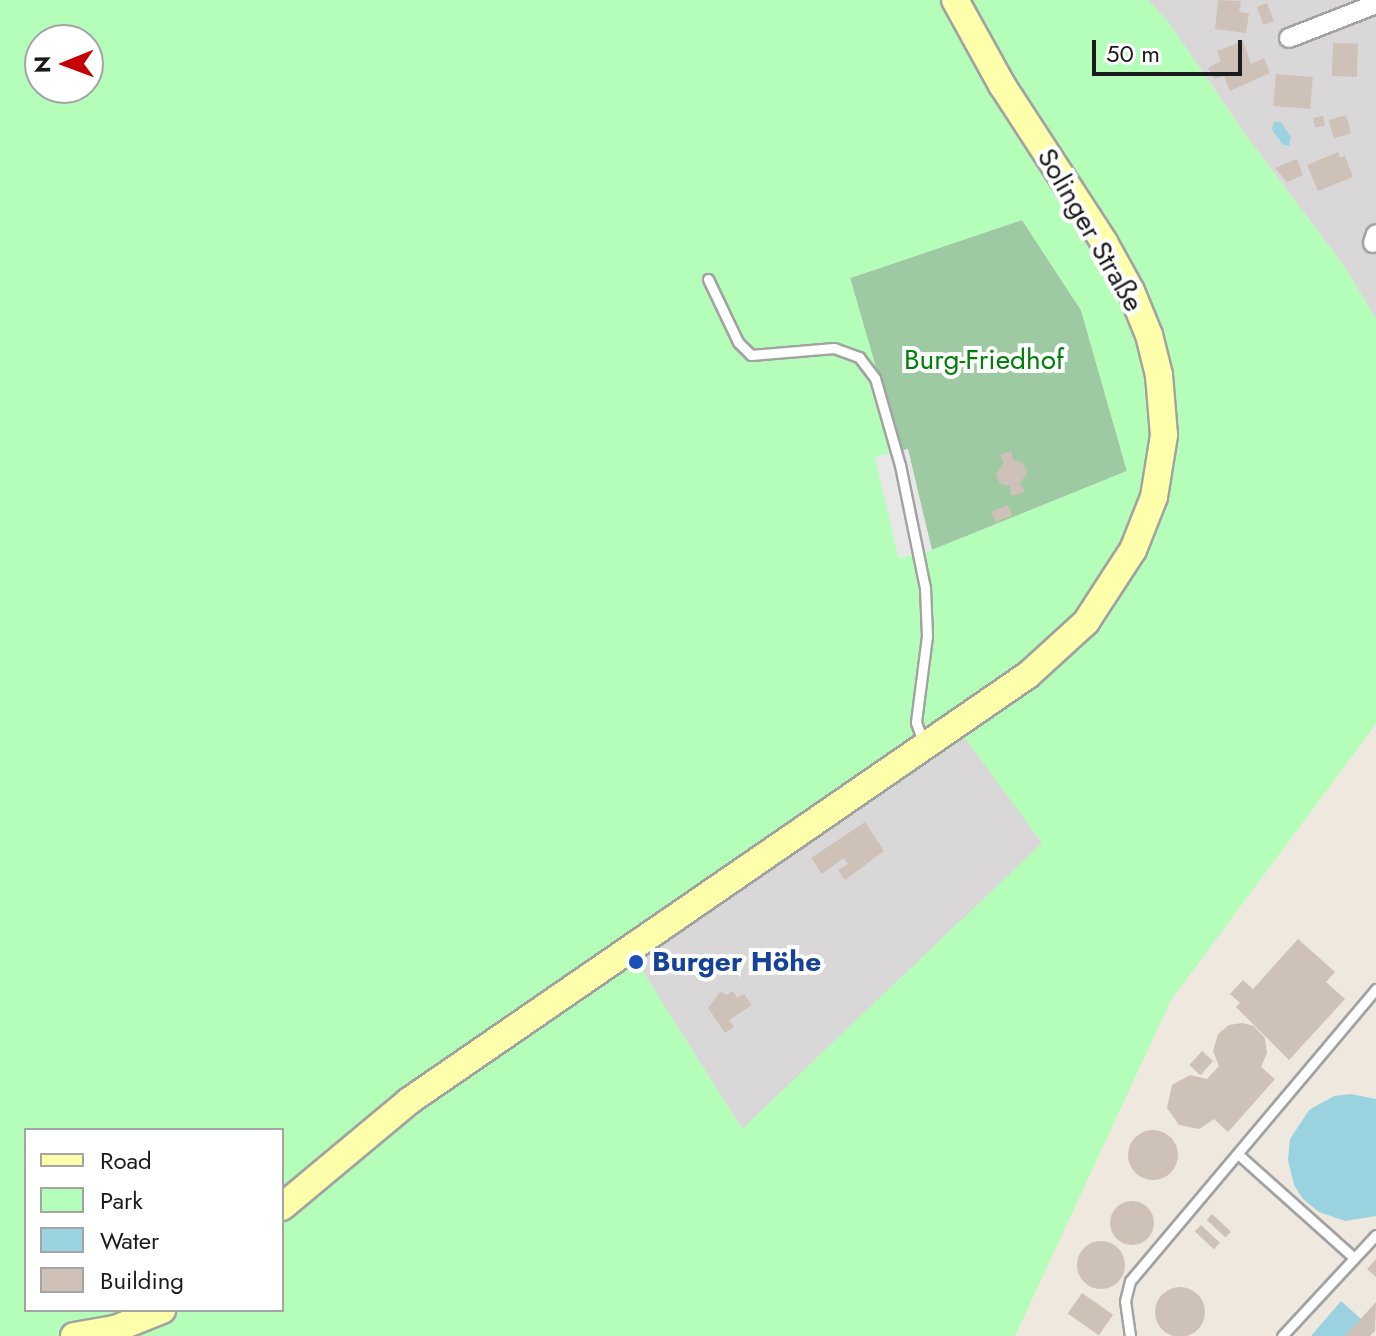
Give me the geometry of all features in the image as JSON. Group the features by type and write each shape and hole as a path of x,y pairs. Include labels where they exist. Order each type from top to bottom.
{"main road":[{"name":"Solinger Straße","path":"925,748 1028,675 1086,622 1133,550 1158,481 1164,435 1163,397 1152,345 1126,282 1008,95 955,0"},
{"path":"284,1205 409,1101 925,748"},
{"path":"74,1336 115,1329 157,1312"}],"street":[{"path":"1289,38 1376,4"}],"lane":[{"path":"708,279 732,331 751,355 826,347 859,357 875,378 897,452 927,603 916,722 925,748"},
{"path":"1130,1336 1125,1301 1130,1281 1376,989"},
{"path":"1239,1155 1354,1258"},
{"path":"1282,1336 1376,1235"}],"shaded area":[{"path":"1148,0 1376,0 1376,319 1344,266 1245,134 1169,23"},
{"path":"908,449 931,550 898,558 875,457"},
{"path":"965,738 1043,843 743,1130 636,962"}],"green space":[{"path":"0,0 1148,0 1169,23 1245,134 1344,266 1376,319 1376,724 1171,1000 1015,1336 0,1336","holes":["1022,220 1081,310 1127,471 932,550 900,558 875,458 900,451 850,278","965,738 1042,843 742,1129 637,962"]},
{"name":"Burg-Friedhof","path":"1022,220 1081,310 1127,471 932,550 908,450 900,451 850,278"}],"water":[{"path":"1274,122 1281,122 1291,137 1289,146 1283,145 1272,130"},
{"path":"1351,1094 1376,1099 1376,1216 1345,1221 1319,1212 1303,1199 1294,1185 1288,1160 1290,1139 1309,1110 1334,1096"},
{"path":"1341,1301 1361,1319 1345,1336 1311,1336"}],"building":[{"path":"1218,0 1241,1 1239,12 1249,13 1246,33 1215,29"},
{"path":"1267,3 1274,21 1264,25 1257,7"},
{"path":"1243,41 1251,64 1264,58 1270,73 1230,91 1224,76 1214,79 1208,68 1221,61 1217,51"},
{"path":"1333,43 1358,44 1357,77 1332,76"},
{"path":"1276,74 1313,77 1310,109 1273,106"},
{"path":"1346,115 1351,133 1334,138 1329,120"},
{"path":"1323,116 1325,126 1315,128 1313,118"},
{"path":"1338,152 1340,158 1345,156 1353,177 1318,191 1307,165"},
{"path":"1297,159 1303,175 1287,182 1275,168"},
{"path":"1011,451 1013,460 1022,462 1028,472 1020,483 1025,492 1011,496 1010,486 1000,484 996,474 1004,463 1000,455"},
{"path":"1008,505 1012,515 995,522 991,512"},
{"path":"865,822 884,851 845,880 838,870 848,864 844,858 822,874 811,858"},
{"path":"1298,939 1335,972 1326,982 1345,999 1289,1060 1236,1007 1240,1003 1230,994 1243,980 1253,989"},
{"path":"733,991 737,998 744,994 752,1005 729,1020 734,1027 725,1033 708,1008 720,992 727,995"},
{"path":"1242,1023 1254,1026 1265,1038 1267,1053 1261,1067 1275,1079 1228,1132 1214,1119 1199,1129 1179,1125 1167,1108 1172,1085 1190,1075 1207,1079 1219,1066 1213,1051 1218,1034 1229,1025"},
{"path":"1202,1051 1213,1061 1200,1075 1189,1065"},
{"path":"1153,1130 1171,1137 1178,1155 1171,1173 1153,1180 1135,1173 1128,1155 1135,1137"},
{"path":"1132,1201 1148,1207 1154,1223 1148,1239 1132,1245 1116,1239 1110,1223 1116,1207"},
{"path":"1212,1214 1231,1232 1226,1238 1207,1220"},
{"path":"1201,1225 1220,1243 1214,1249 1195,1232"},
{"path":"1101,1241 1118,1248 1125,1265 1118,1282 1101,1289 1084,1282 1077,1265 1084,1248"},
{"path":"1376,1259 1376,1277 1367,1269"},
{"path":"1180,1287 1198,1294 1205,1312 1198,1330 1180,1337 1162,1330 1155,1312 1162,1294"},
{"path":"1082,1293 1113,1315 1099,1335 1068,1313"},
{"path":"1376,1302 1375,1331 1370,1336 1345,1336"}],"place":[{"name":"Burger Höhe","path":"636,962"}]}
